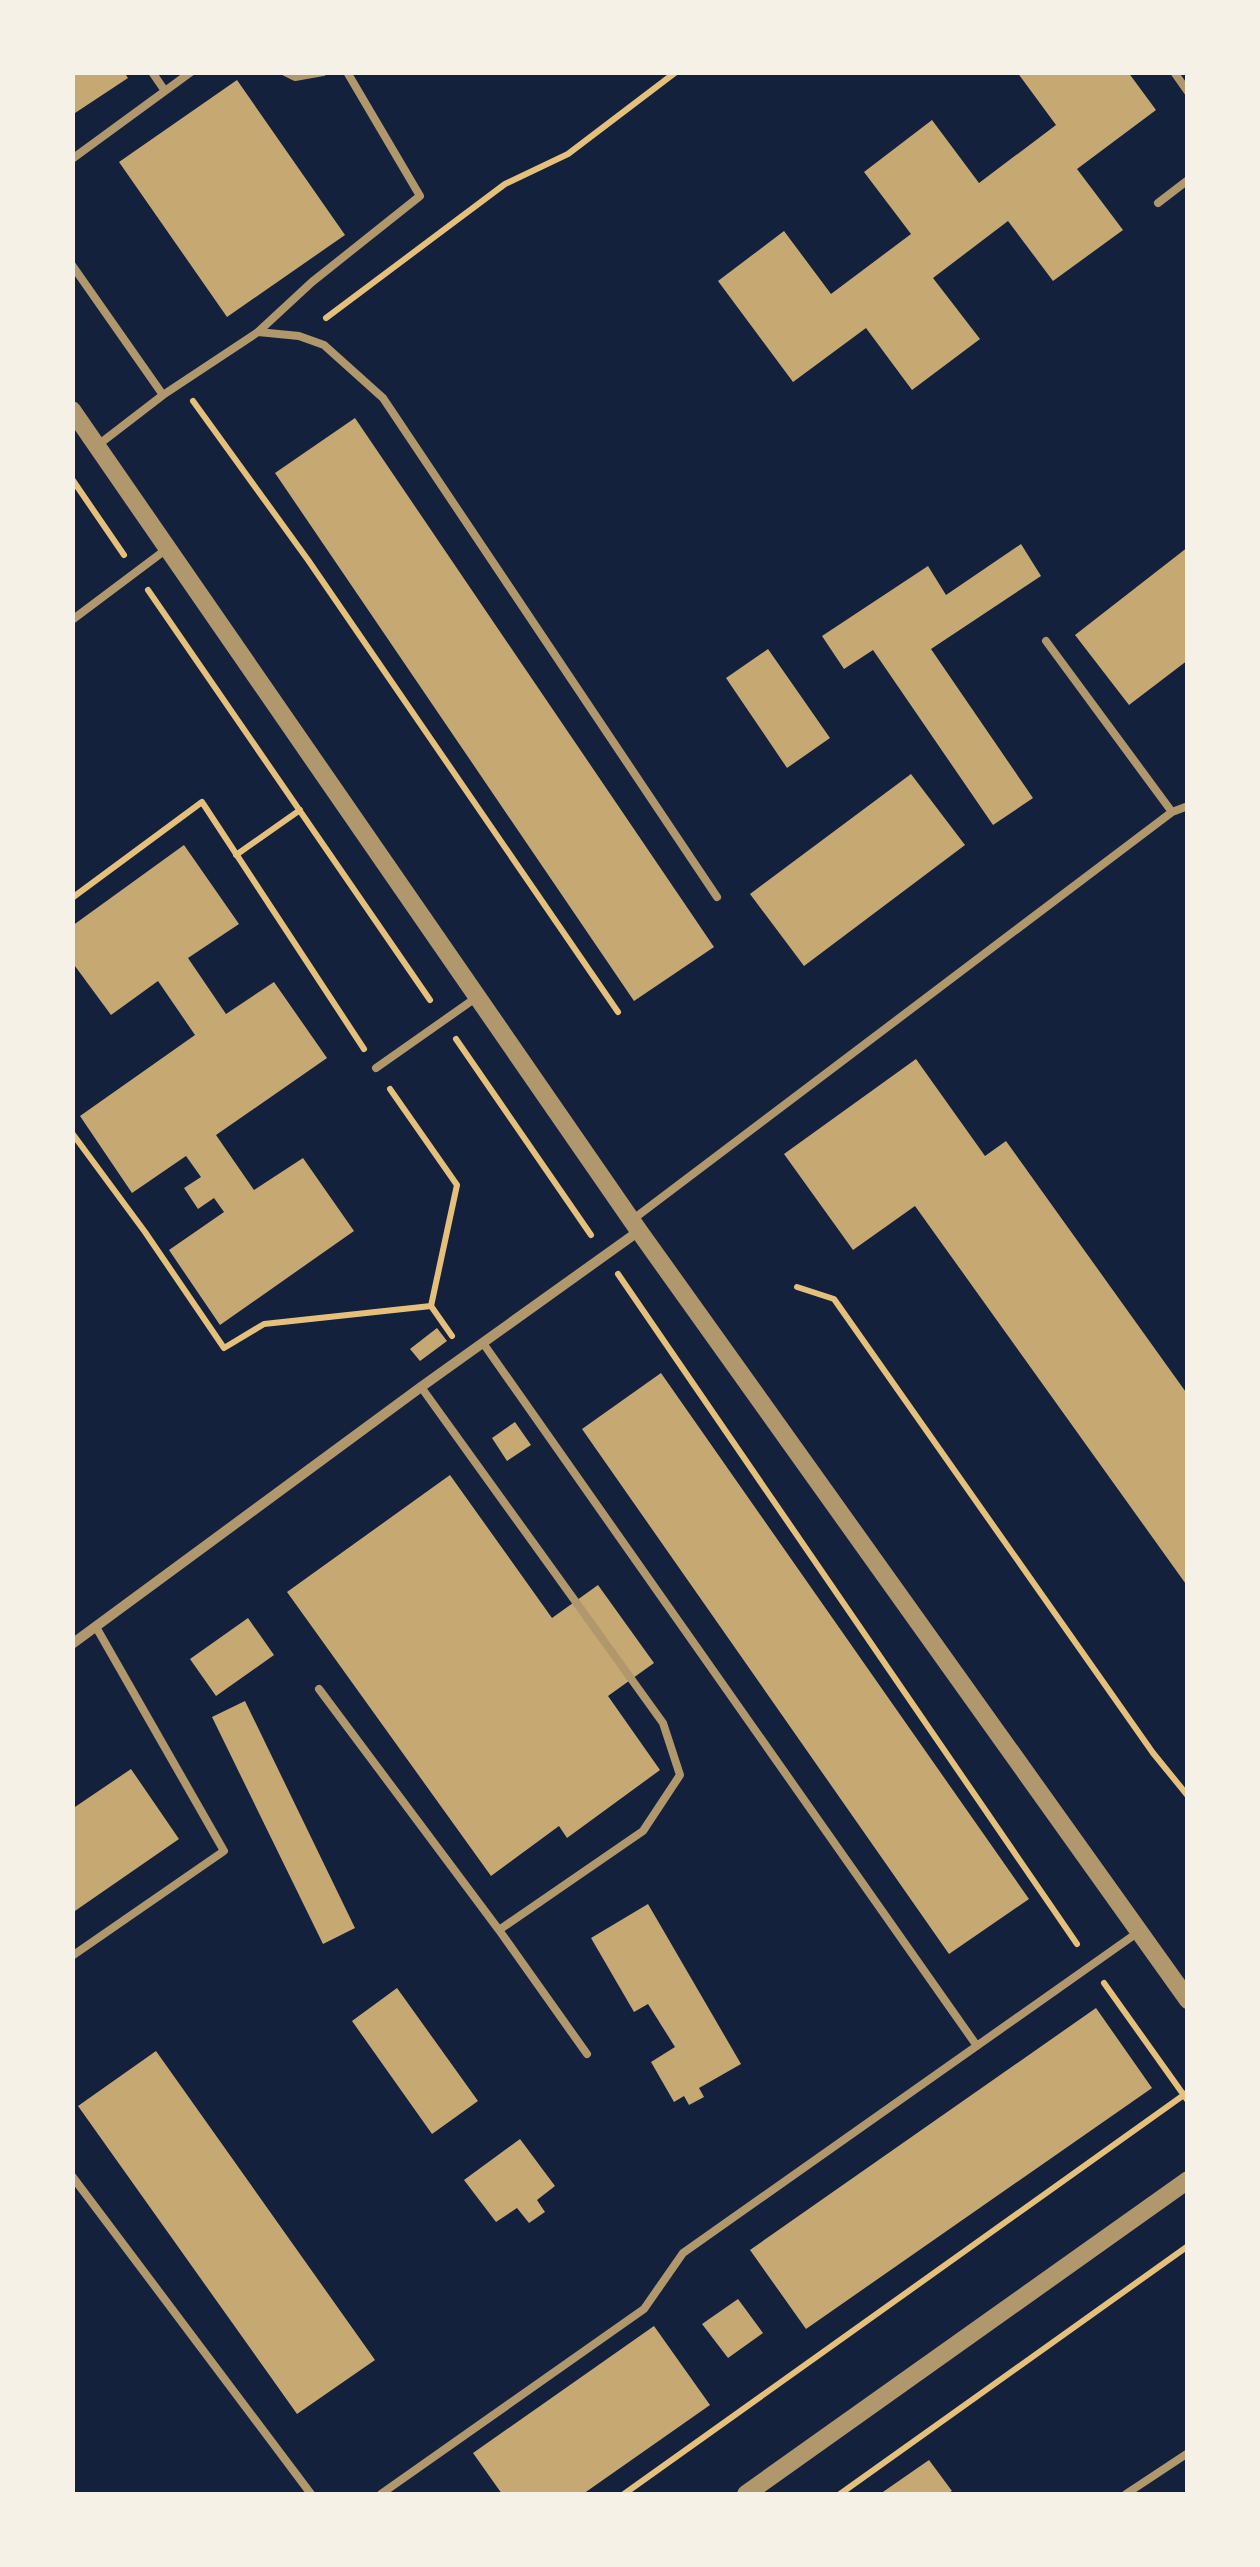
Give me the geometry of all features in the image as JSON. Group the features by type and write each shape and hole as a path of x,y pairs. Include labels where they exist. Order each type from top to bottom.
{"street":[{"path":"72,410 635,1225 1188,2000"},
{"path":"72,1644 421,1386 605,1256 635,1225"},
{"path":"746,2494 1188,2180"}],"lane":[{"path":"152,72 165,92"},
{"path":"72,158 192,72"},
{"path":"285,72 296,78 323,72"},
{"path":"97,446 163,395 258,332 312,282 420,196 347,72"},
{"path":"1174,72 1188,92"},
{"path":"1158,203 1188,180"},
{"path":"72,265 163,395"},
{"path":"258,332 299,336 324,344 383,398 717,897"},
{"path":"72,620 168,548"},
{"path":"1046,641 1172,812"},
{"path":"635,1225 1172,812 1188,806"},
{"path":"376,1068 478,996"},
{"path":"482,1343 977,2046"},
{"path":"421,1386 663,1723 680,1775 643,1832 498,1930"},
{"path":"72,1956 224,1850 96,1627"},
{"path":"319,1689 587,2054"},
{"path":"381,2494 644,2308 682,2253 1139,1932"},
{"path":"72,2176 312,2494"},
{"path":"1126,2494 1188,2453"}],"path":[{"path":"299,336 504,184 568,154 676,72"},
{"path":"180,384 308,560 618,1012"},
{"path":"72,478 1092,1965 1186,2096 624,2494"},
{"path":"72,898 202,802 457,1185 431,1306 456,1341"},
{"path":"236,855 300,810"},
{"path":"72,1133 224,1348 264,1324 431,1306"},
{"path":"797,1287 834,1300 1153,1753 1188,1796"},
{"path":"840,2494 1188,2246"}],"building":[{"path":"72,72 124,72 128,78 72,115"},
{"path":"1017,72 1128,72 1156,110 1077,169 1123,230 1053,281 1008,221 933,278 980,339 912,390 866,328 793,382 718,281 784,231 831,294 911,234 864,172 932,120 979,183 1056,125"},
{"path":"237,80 345,235 227,317 119,162"},
{"path":"355,418 714,947 634,1001 275,473"},
{"path":"1021,544 1041,576 931,649 1033,798 993,825 873,650 844,669 822,636 928,566 946,595"},
{"path":"1188,547 1188,660 1129,705 1075,635"},
{"path":"768,649 830,738 787,768 726,678"},
{"path":"911,774 965,845 804,966 750,894"},
{"path":"184,845 239,924 188,958 226,1014 274,982 327,1058 216,1135 254,1190 303,1158 354,1231 220,1325 169,1250 224,1212 214,1198 198,1209 184,1188 201,1177 186,1156 132,1193 80,1116 195,1035 158,981 111,1015 72,962 72,926"},
{"path":"916,1059 985,1156 1006,1141 1188,1395 1188,1587 915,1206 853,1250 784,1154"},
{"path":"437,1328 447,1341 420,1361 410,1349"},
{"path":"661,1373 1029,1899 949,1954 582,1429"},
{"path":"515,1422 531,1445 507,1461 492,1438"},
{"path":"450,1475 552,1618 598,1585 654,1663 608,1696 660,1770 567,1838 559,1826 491,1876 287,1592"},
{"path":"248,1618 274,1655 216,1696 190,1659"},
{"path":"245,1701 355,1928 323,1944 212,1717"},
{"path":"131,1769 179,1839 72,1913 72,1809"},
{"path":"648,1904 741,2064 699,2088 704,2097 689,2105 684,2096 674,2102 651,2062 675,2047 648,2004 634,2012 591,1938"},
{"path":"397,1988 478,2101 432,2134 352,2021"},
{"path":"1096,2008 1152,2088 806,2329 750,2250"},
{"path":"156,2051 375,2360 297,2414 78,2106"},
{"path":"520,2139 555,2186 537,2200 545,2212 529,2223 517,2208 496,2222 464,2180"},
{"path":"738,2299 763,2333 728,2358 702,2324"},
{"path":"654,2326 710,2405 583,2494 502,2494 473,2453"},
{"path":"929,2460 952,2491 880,2494"}]}
